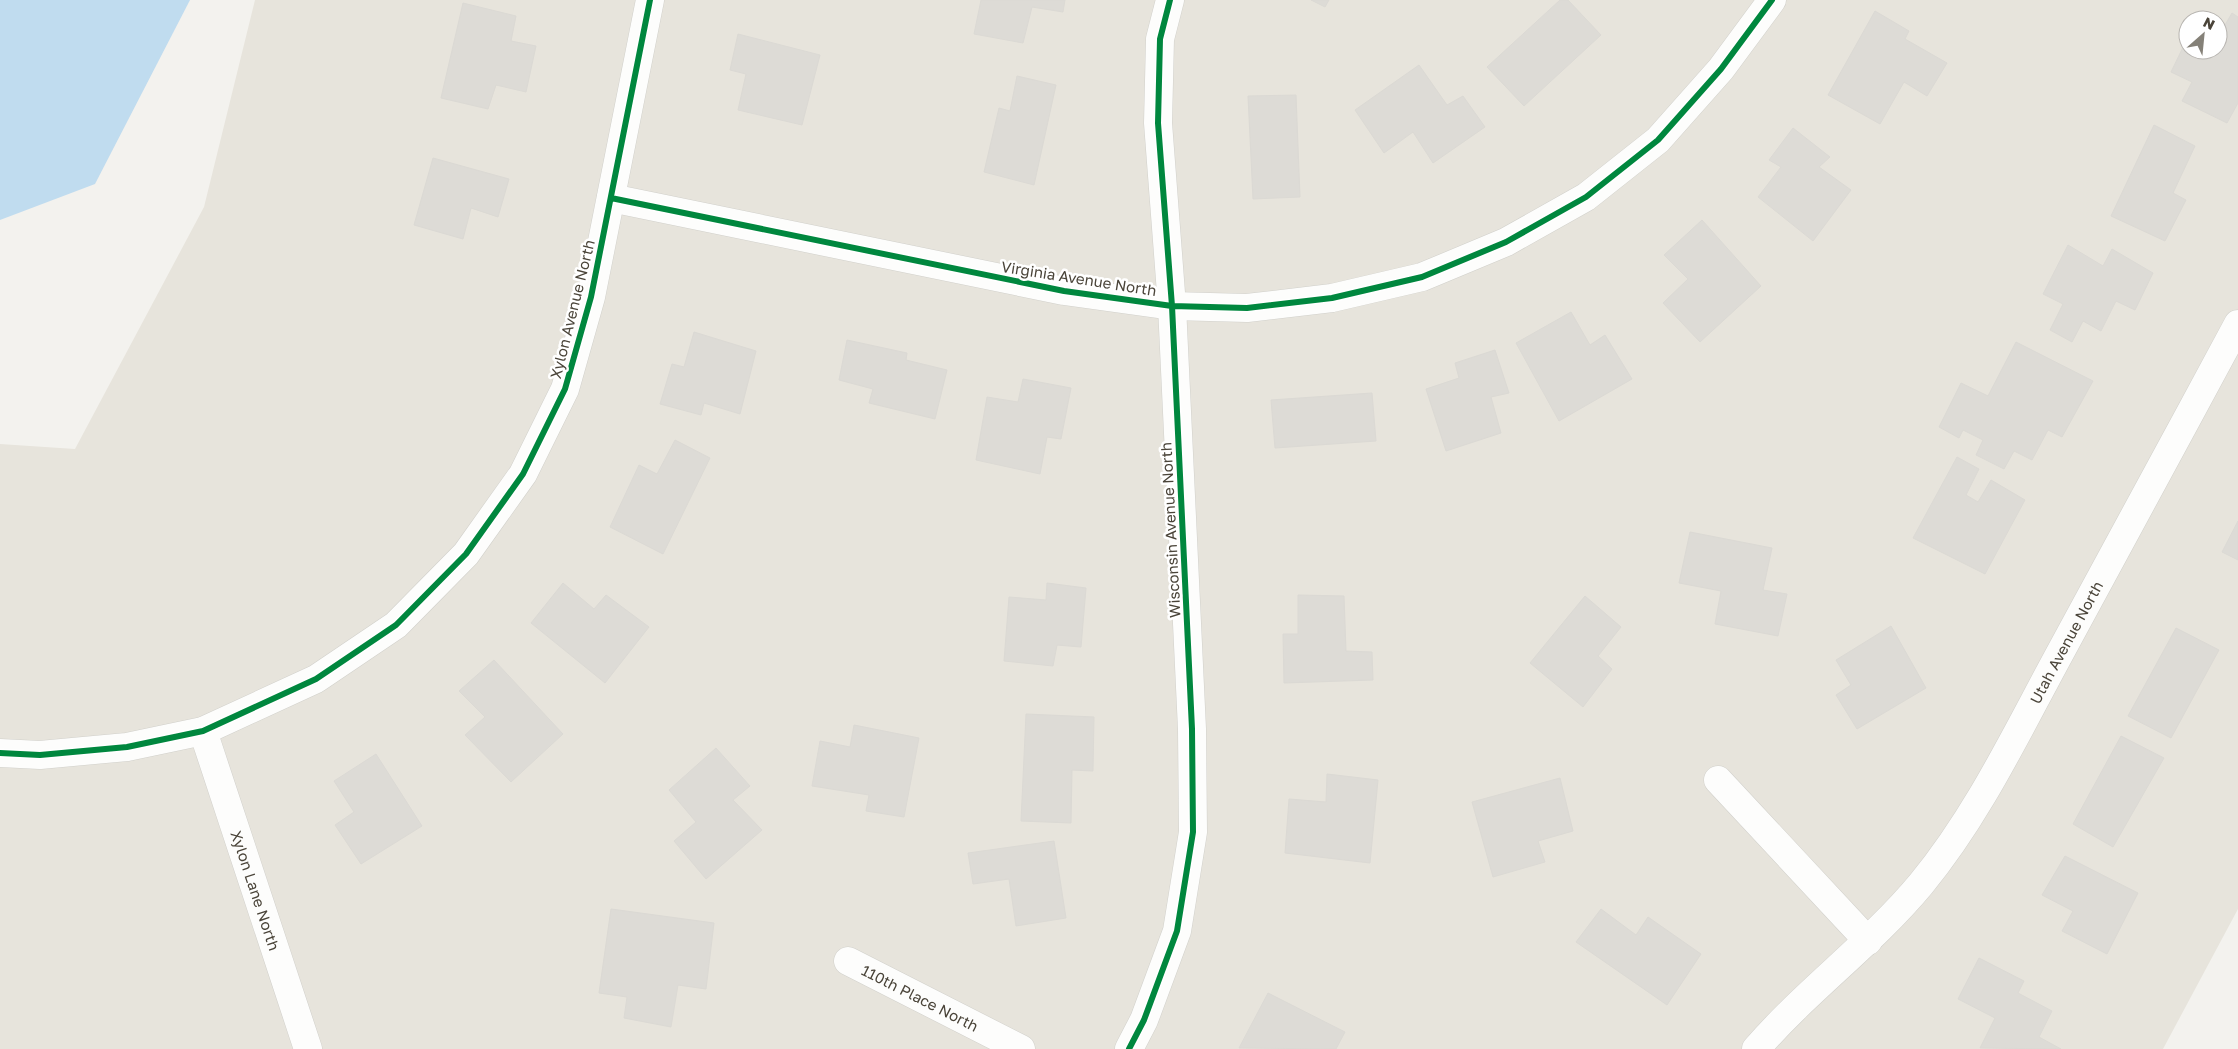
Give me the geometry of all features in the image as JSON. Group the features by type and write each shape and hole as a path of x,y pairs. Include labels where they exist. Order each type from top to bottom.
{"street":[{"name":"Xylon Avenue North","path":"0,752 40,755 128,747 203,730 316,679 396,625 466,554 523,474 565,389 591,297 650,0"},
{"name":"Wisconsin Avenue North","path":"1129,1049 1144,1020 1177,931 1193,832 1192,729 1172,306 1158,123 1160,39 1170,0"},
{"name":"Virginia Avenue North","path":"611,198 1064,292 1172,306 1246,308 1332,298 1422,277 1506,242 1586,198 1658,140 1721,70 1772,0"},
{"name":"Utah Avenue North","path":"1756,1049 1818,985 1868,942 1921,883 1961,828 2003,757 2238,324"},
{"name":"Xylon Lane North","path":"203,730 308,1049"},
{"path":"1718,780 1868,942"},
{"name":"110th Place North","path":"848,961 1021,1049"}],"shaded area":[{"path":"255,0 2238,0 2238,909 2163,1049 0,1049 0,444 75,449 204,207"}],"water":[{"path":"0,0 190,0 95,184 0,220"}],"building":[{"path":"981,0 1065,0 1063,12 1032,7 1023,43 974,34"},
{"path":"1311,0 1329,0 1325,7"},
{"path":"1560,0 1568,0 1601,35 1524,106 1487,67"},
{"path":"463,3 516,16 511,41 536,46 526,92 496,85 488,109 441,98"},
{"path":"1875,11 1909,31 1905,39 1947,63 1927,96 1904,82 1880,124 1828,95"},
{"path":"2232,13 2238,17 2238,103 2227,123 2182,101 2192,82 2171,72 2178,58 2178,60 2228,60 2228,20"},
{"path":"738,34 820,55 802,125 738,110 746,74 730,70"},
{"path":"1419,65 1447,105 1463,96 1485,127 1433,163 1413,132 1384,153 1355,110"},
{"path":"1017,76 1056,85 1034,185 984,172 999,108 1010,111"},
{"path":"1296,95 1300,197 1253,199 1248,96"},
{"path":"2154,125 2195,146 2173,193 2186,200 2165,241 2111,216"},
{"path":"1793,128 1830,157 1819,167 1851,190 1813,241 1758,197 1781,167 1769,160"},
{"path":"433,158 509,179 498,217 471,208 463,239 414,225"},
{"path":"1702,220 1761,286 1700,342 1663,303 1688,279 1664,255"},
{"path":"2068,245 2103,266 2112,249 2153,273 2135,310 2116,301 2101,331 2083,321 2072,342 2050,330 2063,304 2043,294"},
{"path":"1571,312 1590,345 1605,335 1632,379 1559,421 1516,343"},
{"path":"694,332 756,351 740,414 704,403 701,415 660,404 672,364 684,367"},
{"path":"847,340 907,353 906,360 947,370 935,419 869,403 873,389 839,380"},
{"path":"2016,342 2093,381 2062,437 2048,430 2032,460 2014,451 2004,469 1976,455 1983,440 1963,430 1959,438 1939,427 1961,383 1988,396"},
{"path":"1495,350 1509,393 1491,397 1501,433 1446,451 1426,389 1459,378 1455,363"},
{"path":"1023,379 1071,388 1061,439 1047,437 1040,474 976,460 987,397 1018,402"},
{"path":"1372,393 1376,441 1275,448 1271,400"},
{"path":"675,440 710,458 663,554 610,527 639,465 657,474"},
{"path":"1957,457 1979,469 1966,495 1978,502 1991,480 2025,500 1985,574 1913,538"},
{"path":"2238,521 2238,560 2222,552"},
{"path":"1690,532 1772,548 1763,590 1787,594 1778,636 1715,624 1721,591 1679,583"},
{"path":"563,583 594,609 606,595 649,627 605,683 531,623"},
{"path":"1047,583 1086,588 1081,647 1057,645 1053,666 1004,661 1009,597 1046,600"},
{"path":"1298,595 1344,596 1346,651 1372,652 1373,680 1284,683 1283,634 1298,634"},
{"path":"1585,596 1621,627 1598,656 1612,669 1583,707 1530,663"},
{"path":"1891,626 1926,688 1857,729 1836,695 1851,685 1836,660"},
{"path":"2176,628 2219,650 2171,738 2128,716"},
{"path":"494,660 563,734 511,782 465,735 485,717 459,691"},
{"path":"1026,714 1094,717 1093,771 1072,770 1071,823 1021,821"},
{"path":"854,725 919,738 904,817 866,811 869,795 812,786 820,741 850,747"},
{"path":"2121,736 2164,758 2113,847 2073,824"},
{"path":"716,748 750,786 733,800 762,830 706,879 674,841 696,822 669,790"},
{"path":"376,754 422,826 361,864 335,825 354,812 334,781"},
{"path":"1327,774 1378,780 1370,863 1285,853 1289,799 1326,802"},
{"path":"1560,778 1573,831 1538,841 1545,862 1493,877 1472,802"},
{"path":"1054,841 1066,918 1016,926 1009,879 973,884 968,853"},
{"path":"2065,856 2138,893 2107,954 2062,931 2073,911 2042,895"},
{"path":"611,909 714,923 706,989 678,985 671,1027 624,1018 627,997 599,993"},
{"path":"1601,909 1636,935 1648,917 1701,954 1667,1005 1576,942"},
{"path":"1979,958 2024,981 2018,993 2052,1011 2039,1037 2061,1049 1980,1048 1995,1018 1958,999"},
{"path":"1268,993 1345,1032 1336,1049 1239,1048"}],"cycle path":[{"path":"0,753 40,755 127,747 203,731 316,679 396,625 466,554 523,474 565,389 591,297 650,0"},
{"path":"1129,1049 1144,1020 1177,931 1193,832 1192,729 1172,306 1158,123 1160,39 1170,0"},
{"path":"611,198 1064,291 1172,306 1247,308 1332,298 1422,277 1506,242 1586,197 1658,140 1721,69 1772,0"}]}
